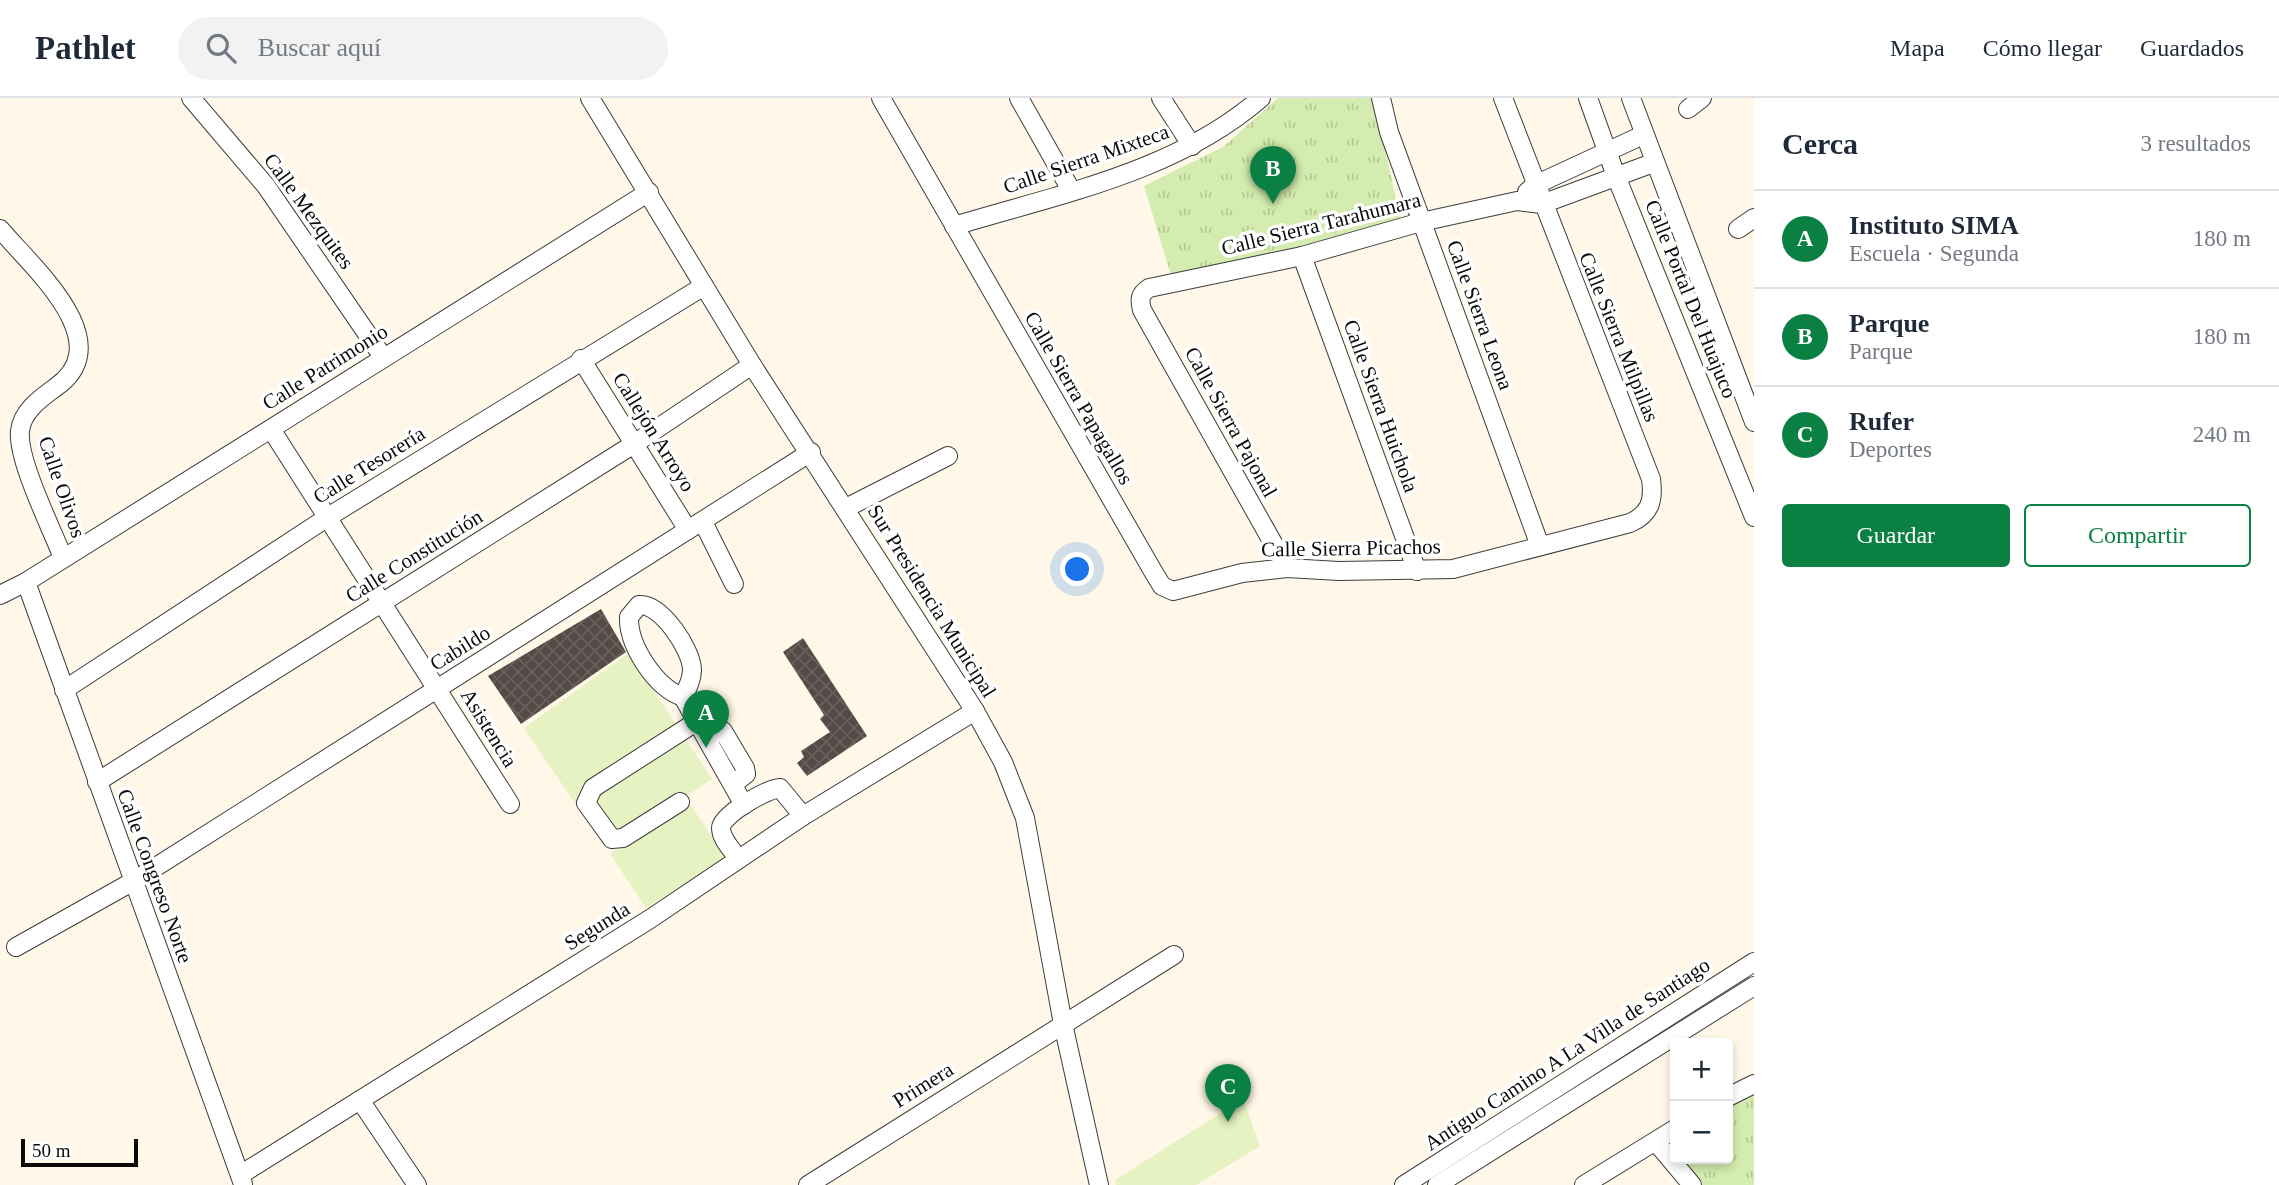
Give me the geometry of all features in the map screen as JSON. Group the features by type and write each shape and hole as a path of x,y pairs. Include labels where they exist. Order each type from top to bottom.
{"street":[{"name":"Calle Mezquites","path":"191,98 266,186 383,357"},
{"name":"Calle Sierra Papagallos","path":"881,98 1154,573 1168,590"},
{"path":"1019,98 1071,190"},
{"path":"1161,98 1192,146"},
{"name":"Calle Sierra Mixteca","path":"954,226 1135,170 1192,146 1236,120 1261,98"},
{"name":"Calle Sierra Leona","path":"1381,98 1389,132 1540,546"},
{"name":"Calle Sierra Milpillas","path":"1503,98 1651,479 1650,507"},
{"name":"Calle Portal Del Huajuco","path":"1588,98 1616,176 1754,517"},
{"name":"Calle Portal Del Huajuco","path":"1631,98 1653,163 1754,422"},
{"name":"Sur Presidencia Municipal","path":"592,99 752,365 811,452 975,711 1003,762 1025,818 1063,1024 1099,1185"},
{"name":"Calle Sierra Tarahumara","path":"1517,201 1535,185 1643,135"},
{"name":"Calle Sierra Tarahumara","path":"1140,297 1149,288 1302,256 1421,222 1517,201 1542,204 1653,163"},
{"name":"Calle Patrimonio","path":"0,595 26,582 649,192"},
{"path":"1738,229 1754,218"},
{"name":"Calle Olivos","path":"0,229 66,308 80,338 74,370 64,382 38,400 25,415 20,429 23,453 63,558"},
{"name":"Calle Sierra Huichola","path":"1302,256 1417,571"},
{"name":"Calle Tesorería","path":"64,690 328,517 581,359 704,286"},
{"name":"Calle Sierra Pajonal","path":"1140,297 1142,310 1287,568"},
{"name":"Callejón Arroyo","path":"581,359 634,444 696,526 734,584"},
{"name":"Calle Constitución","path":"97,782 634,444 752,365"},
{"name":"Asistencia","path":"271,429 510,804"},
{"name":"Cabildo","path":"16,947 132,882 811,452"},
{"path":"846,508 948,457"},
{"name":"Calle Sierra Picachos","path":"1168,590 1186,589 1242,573 1287,568 1417,571 1453,569 1630,523 1643,517 1650,507"},
{"name":"Calle Congreso Norte","path":"26,582 132,882 242,1180"},
{"path":"683,697 692,670 684,648 662,614 654,607 639,605 629,617 628,628 634,642 660,685 670,693 683,697 706,737 723,731 743,763 746,774 733,784 744,805"},
{"name":"Segunda","path":"242,1180 360,1100 650,919 803,816 975,711"},
{"path":"680,802 623,838 612,839 586,803 593,788 696,722"},
{"path":"738,858 723,836 721,825 723,820 744,805 770,790 780,788 803,816"},
{"name":"Primera","path":"808,1185 1174,955"},
{"name":"Antiguo Camino A La Villa de Santiago","path":"1404,1185 1754,962"},
{"path":"1437,1185 1754,986"},
{"path":"1733,1094 1754,1084"},
{"path":"360,1100 417,1185"},
{"path":"1584,1185 1670,1132"},
{"path":"1656,1142 1692,1185"}],"green space":[{"path":"1278,98 1374,98 1401,222 1172,279 1144,186 1223,147"},
{"path":"629,653 712,779 606,849 524,728"},
{"path":"689,803 727,858 646,908 610,854"},
{"path":"1754,1086 1754,1185 1702,1185 1684,1164 1733,1164 1733,1100"},
{"path":"1243,1099 1260,1146 1196,1185 1116,1185 1115,1180"}],"building":[{"path":"601,609 626,652 521,724 488,676"},
{"path":"803,638 867,736 807,776 797,763 804,757 801,751 830,732 820,719 824,715 783,652"}],"place":[{"name":"Parque","path":"1273,204"},
{"name":"Instituto SIMA","path":"706,748"},
{"name":"Rufer","path":"1228,1122"}]}
